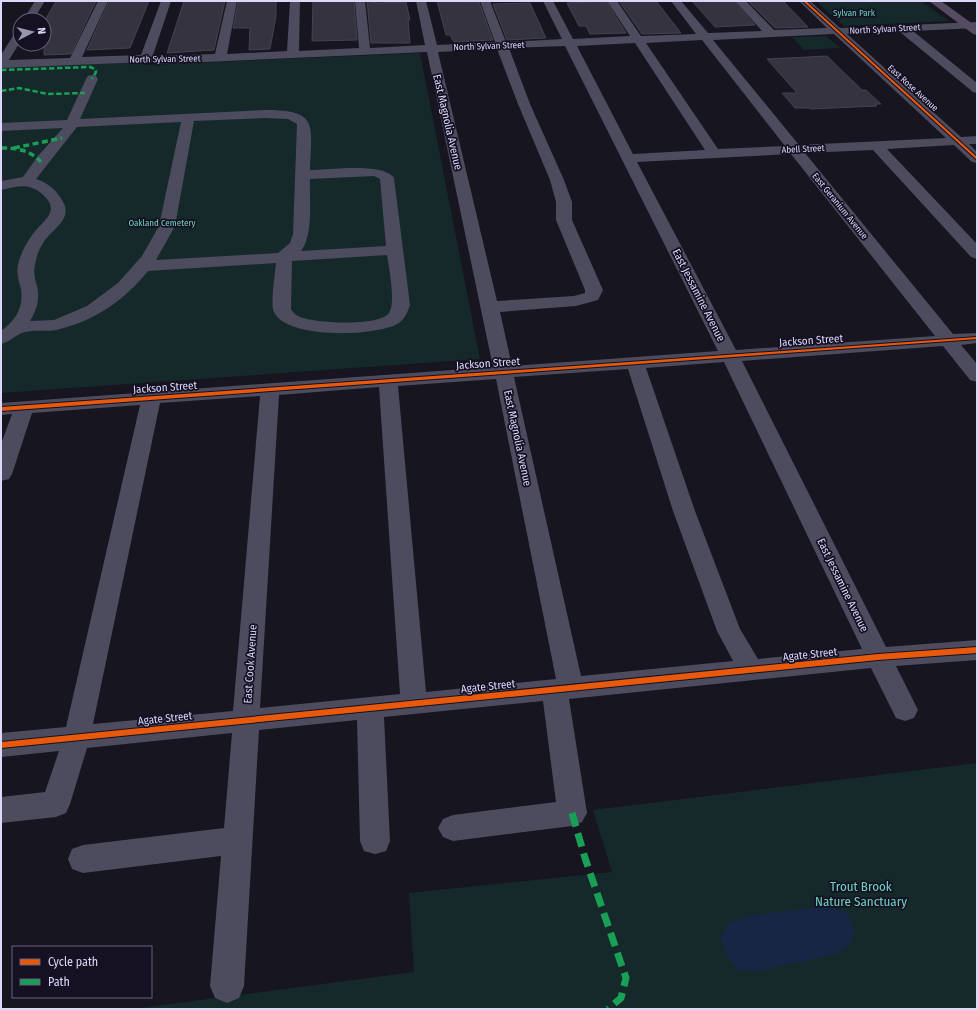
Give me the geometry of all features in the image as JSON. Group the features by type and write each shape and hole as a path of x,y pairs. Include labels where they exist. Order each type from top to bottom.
{"main road":[{"path":"934,1 972,25 977,32"}],"street":[{"path":"33,12 40,1"},
{"path":"74,62 103,1"},
{"path":"146,58 166,1"},
{"path":"220,57 232,1"},
{"path":"293,54 295,1"},
{"path":"360,1 365,51"},
{"name":"East Magnolia Avenue","path":"421,1 504,372 563,688 572,813 453,828"},
{"path":"485,1 524,104 557,180 564,202 564,220 594,290 592,296 576,301 490,307"},
{"name":"East Jessamine Avenue","path":"548,1 730,356 905,710"},
{"path":"612,1 714,153"},
{"name":"East Geranium Avenue","path":"676,1 977,376"},
{"path":"740,1 771,34"},
{"name":"East Rose Avenue","path":"804,1 977,159"},
{"path":"921,16 938,20 948,26"},
{"name":"North Sylvan Street","path":"1,64 146,58 160,60 972,25"},
{"path":"902,28 977,89"},
{"path":"1,64 12,46"},
{"path":"28,180 43,159 69,130 70,124 92,79"},
{"path":"1,127 265,114 293,116 301,121 304,126 301,234 294,249 284,256"},
{"path":"17,328 58,325 83,316 106,301 145,266 162,239 167,226 188,118"},
{"name":"Abell Street","path":"628,158 977,140"},
{"path":"876,145 977,254"},
{"path":"284,256 282,309 286,316 292,321 328,327 373,326 384,324 392,320 398,314 401,305 387,178 382,174 363,171 303,175"},
{"path":"1,186 28,180 42,187 58,202 58,213 55,221 39,237 30,252 26,266 26,280 30,294 29,305 17,328 1,339"},
{"path":"145,266 394,250"},
{"name":"Jackson Street","path":"1,409 977,338"},
{"path":"635,363 684,512 729,631 744,655 749,670"},
{"path":"388,381 414,703"},
{"name":"East Cook Avenue","path":"227,986 270,389"},
{"path":"1,810 56,804 77,737 151,398"},
{"path":"1,474 24,407"},
{"name":"Agate Street","path":"1,745 878,657 977,650"},
{"path":"370,708 375,841"},
{"path":"83,859 238,840"}],"green space":[{"name":"Sylvan Park","path":"816,1 921,1 949,21 844,26"},
{"path":"826,36 840,48 804,50 792,37"},
{"name":"Oakland Cemetery","path":"420,53 480,359 1,393 1,67 132,61 146,65"},
{"name":"Trout Brook Nature Sanctuary","path":"977,763 977,1009 132,1009 414,972 409,893 612,872 593,810"}],"water":[{"path":"826,906 847,912 852,923 854,934 849,945 838,954 758,972 738,970 727,957 720,938 729,923 746,916"}],"building":[{"path":"56,1 96,1 71,54 44,55 44,52 52,52 52,12 50,12"},
{"path":"109,1 149,1 130,48 87,50"},
{"path":"184,1 225,1 214,50 167,53"},
{"path":"276,1 276,16 270,49 249,50 250,28 233,28 238,2"},
{"path":"313,1 354,1 357,40 312,41"},
{"path":"367,1 377,3 406,2 410,20 408,20 410,43 371,43"},
{"path":"437,1 479,2 493,40 454,42 450,35 446,35"},
{"path":"606,1 626,33 590,34 586,26 579,26 567,3"},
{"path":"619,1 656,1 681,33 642,34"},
{"path":"692,1 734,1 755,25 715,27"},
{"path":"748,1 783,1 808,27 775,28"},
{"path":"530,3 546,38 507,40 493,4"},
{"path":"827,56 862,90 866,90 881,104 875,104 877,106 811,109 795,108 782,93 797,93 767,59"}],"marked path":[{"path":"1,70 90,67 95,69 96,72 92,79"},
{"path":"1,91 19,88 48,94 85,93"},
{"path":"14,148 62,138"},
{"path":"1,148 23,150 33,154 41,162"},
{"path":"572,813 585,858 626,978 621,998 608,1009"}],"cycle path":[{"path":"804,1 977,159"},
{"path":"1,409 977,338"},
{"path":"1,745 878,657 977,650"}]}
